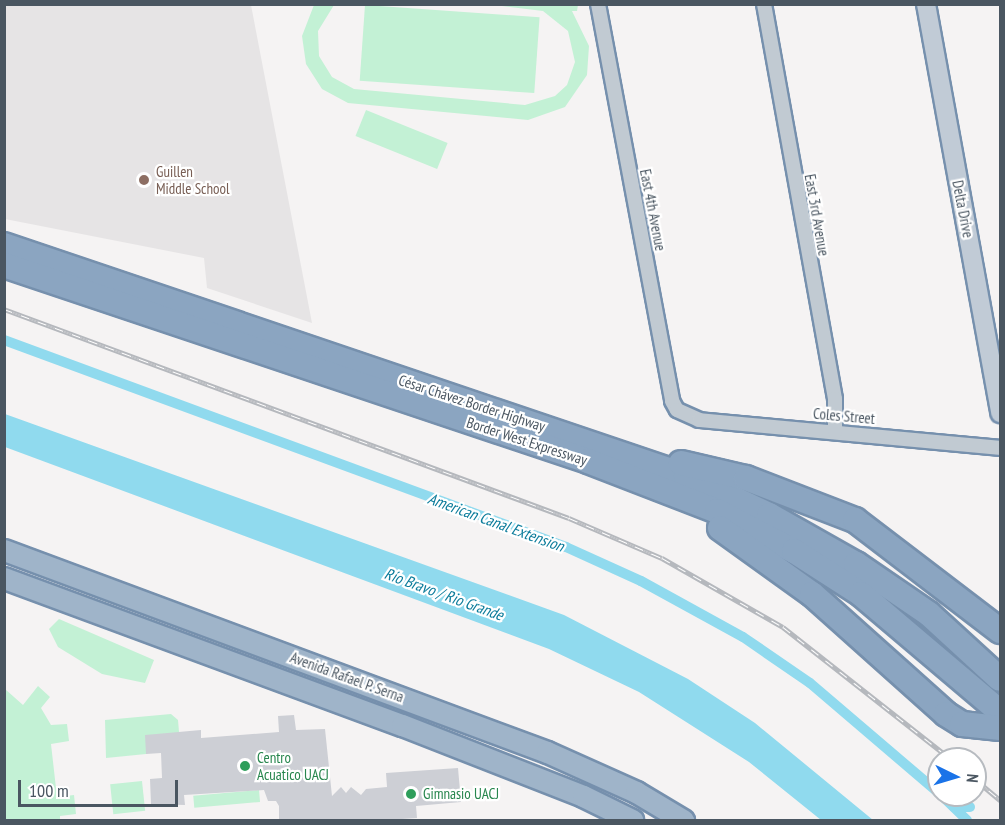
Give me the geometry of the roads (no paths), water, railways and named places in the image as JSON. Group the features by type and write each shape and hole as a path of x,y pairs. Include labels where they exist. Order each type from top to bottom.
{"highway":[{"name":"César Chávez Border Highway","path":"4,245 153,308 591,449 686,476 803,533 893,588 988,677"},
{"path":"4,265 153,308"},
{"path":"591,449 746,478 855,520 1000,631"},
{"name":"Border West Expressway","path":"591,449 635,478 717,511 828,571 988,677 1000,712"},
{"path":"635,478 754,549 812,594 946,714 962,724 1000,728"},
{"name":"Avenida Rafael P. Serna","path":"4,550 547,752 636,792 683,820"},
{"name":"Avenida Rafael P. Serna","path":"4,578 402,724 583,796 632,820"}],"main road":[{"name":"Delta Drive","path":"926,4 1000,413"}],"street":[{"name":"East 4th Avenue","path":"598,4 672,401 686,416"},
{"name":"East 3rd Avenue","path":"764,4 835,399 835,432"},
{"name":"Coles Street","path":"686,416 1000,448"}],"water":[{"name":"Río Bravo / Rio Grande","path":"5,414 564,615 688,679 755,723 873,820 821,820 749,762 639,692 549,649 5,447"}],"waterway":[{"name":"American Canal Extension","path":"4,340 566,547 641,581 743,637 810,683 927,783"},
{"name":"American Canal Extension","path":"953,807 967,820"}],"railway":[{"path":"4,309 569,518 662,558 783,627 936,747"},
{"path":"987,789 1000,800"}],"place":[{"name":"Guillen Middle School","path":"144,180"},
{"name":"Centro Acuatico UACJ","path":"245,766"},
{"name":"Gimnasio UACJ","path":"411,794"}]}
